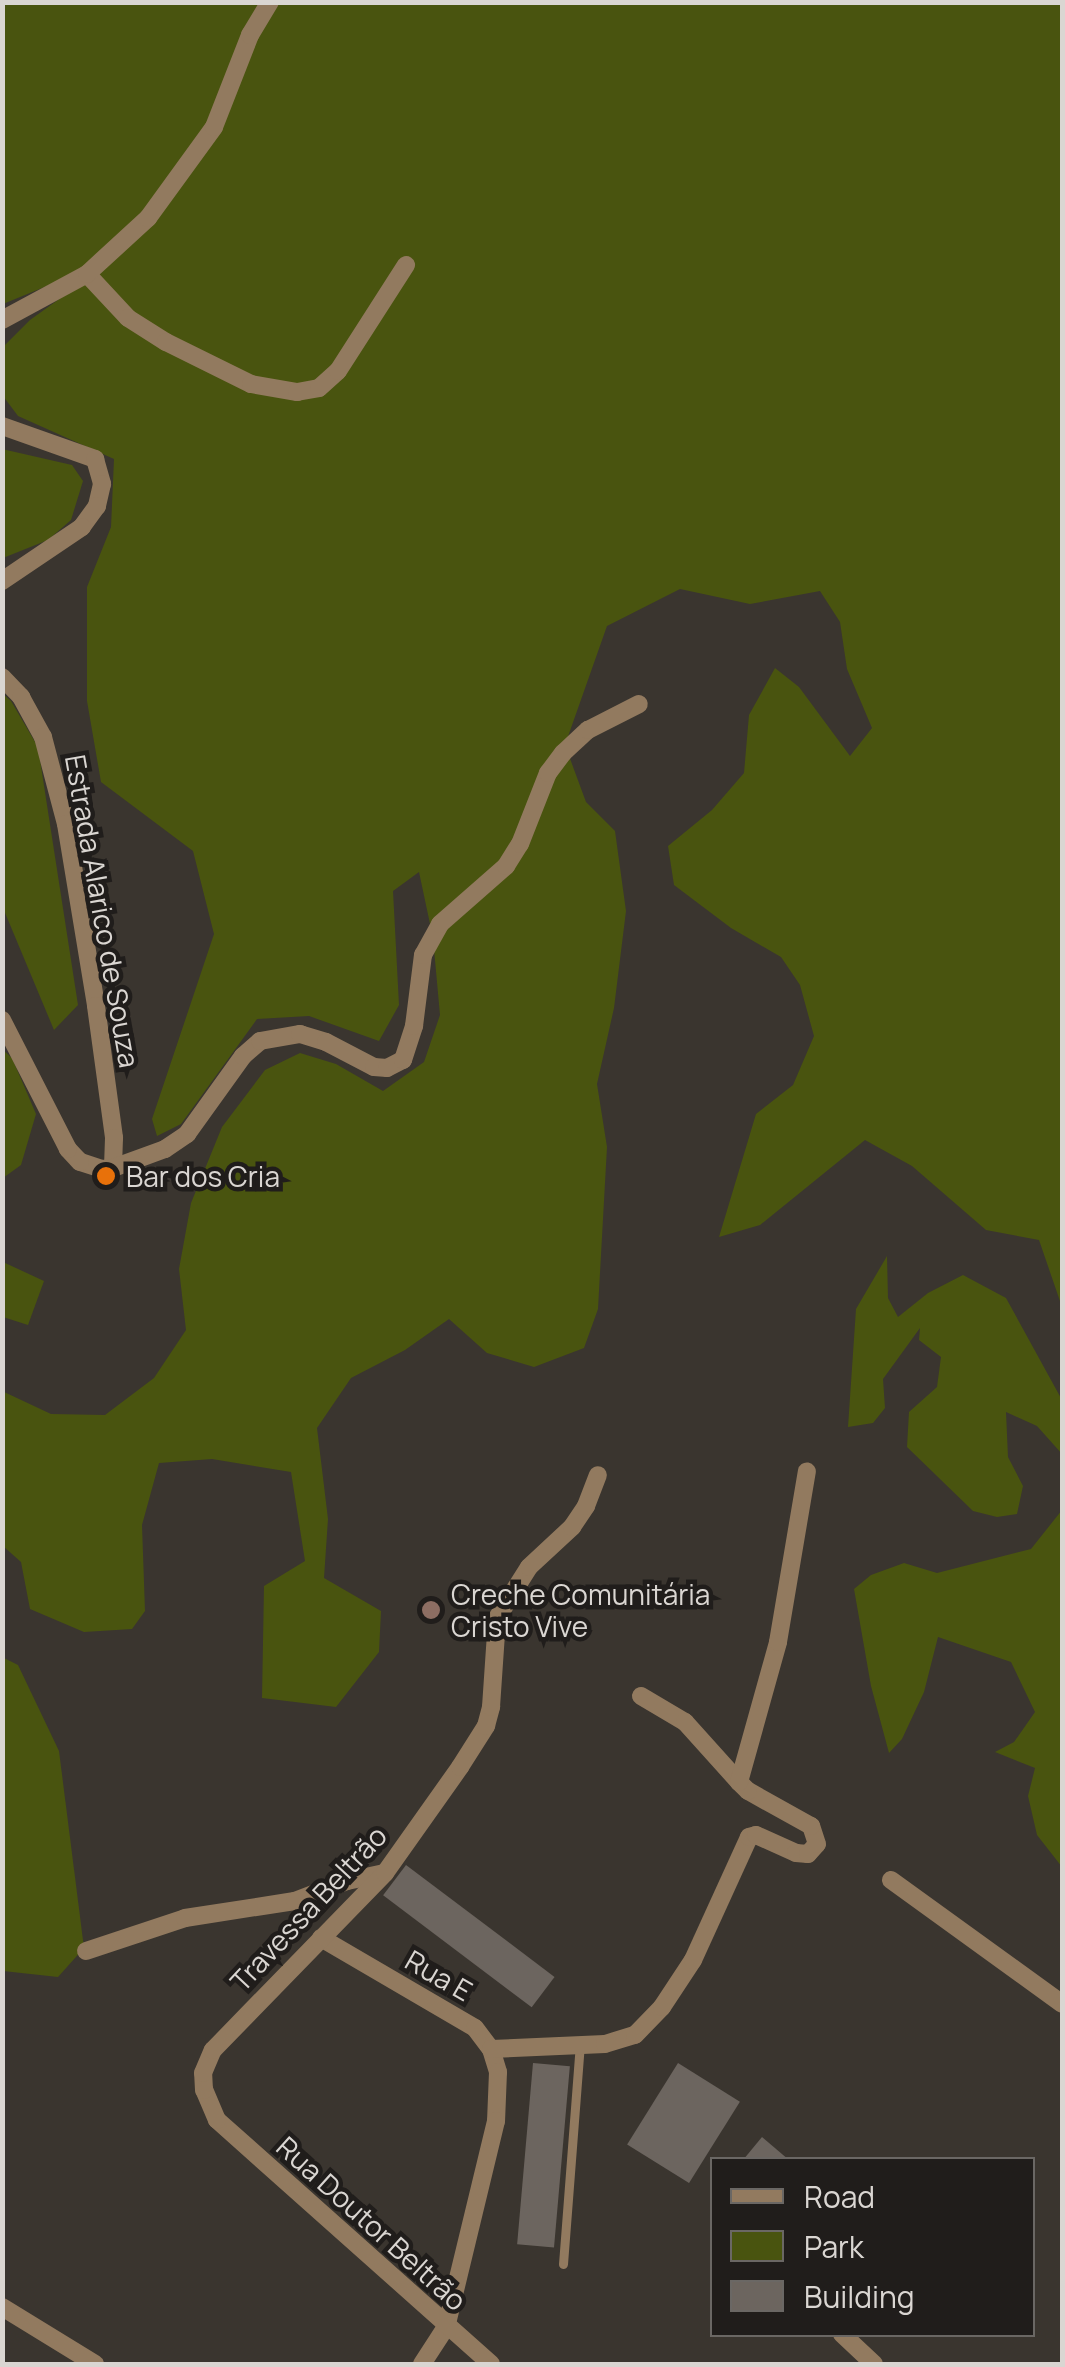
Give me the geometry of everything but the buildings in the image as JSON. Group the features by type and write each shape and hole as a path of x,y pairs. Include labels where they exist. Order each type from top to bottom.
{"street":[{"path":"2,320 88,274 148,218 214,127 250,35 270,2"},
{"path":"88,274 128,318 166,342 251,384 298,392 319,388 338,371 406,265"},
{"path":"2,426 95,459 102,484 97,506 82,527 2,581"},
{"name":"Estrada Alarico de Souza","path":"2,677 21,697 43,737 66,824 96,1006 114,1138 113,1168"},
{"path":"2,1020 68,1149 80,1162 102,1170 164,1149 187,1134 243,1056 260,1041 300,1034 326,1042 374,1067 387,1068 403,1060 414,1026 423,954 440,924 513,855 548,773 563,753 588,730 640,704"},
{"path":"739,1782 778,1642 807,1471"},
{"name":"Travessa Beltrão","path":"217,2120 204,2090 203,2073 213,2050 385,1873 486,1726 491,1707 497,1618 509,1592 572,1527 586,1506 598,1475"},
{"path":"422,2364 446,2327 496,2122 499,2085 491,2050 605,2044 635,2035 662,2007 694,1960 749,1837 756,1835 796,1853 808,1854 817,1844 811,1826 748,1791 685,1722 641,1696"},
{"path":"86,1950 185,1918 295,1901 346,1881 385,1873"},
{"path":"890,1880 1062,2004"},
{"name":"Rua E","path":"320,1938 464,2021 491,2050"},
{"name":"Rua Doutor Beltrão","path":"217,2120 491,2364"},
{"path":"2,2307 95,2364"},
{"path":"845,2337 874,2364"}],"lane":[{"path":"563,2264 580,2044"}],"green space":[{"path":"3,3 265,3 211,125 145,215 86,270 3,304"},
{"path":"277,3 1062,3 1062,1307 1039,1240 986,1230 912,1166 865,1140 760,1225 719,1237 756,1114 793,1085 814,1036 800,985 781,957 731,928 674,885 668,846 712,810 744,773 749,715 775,668 799,687 850,756 872,728 847,669 840,622 820,591 750,604 680,589 607,626 565,745 586,802 615,831 626,911 614,1008 597,1084 607,1147 598,1309 584,1348 534,1367 487,1353 449,1319 405,1350 351,1378 317,1428 328,1519 324,1578 381,1611 379,1652 336,1707 262,1698 264,1586 305,1561 291,1472 212,1459 159,1463 142,1525 145,1611 132,1629 84,1632 30,1609 21,1562 3,1546 2,1391 51,1414 105,1415 154,1378 186,1330 179,1269 191,1203 222,1127 265,1070 300,1053 336,1064 383,1091 424,1062 440,1015 433,938 419,872 393,891 399,1005 379,1041 309,1016 257,1019 181,1124 157,1136 152,1119 214,934 193,851 101,782 87,701 87,587 111,527 114,459 18,416 3,396 3,347 30,320 90,277 217,132 261,23"},
{"path":"2,449 72,465 83,481 71,520 48,540 3,558"},
{"path":"3,694 38,747 78,1005 54,1030 3,908"},
{"path":"2,1049 12,1058 36,1114 21,1165 3,1178"},
{"path":"887,1256 888,1298 898,1317 928,1293 963,1275 1006,1298 1062,1400 1062,1454 1037,1426 1006,1412 1008,1457 1023,1486 1017,1514 997,1517 973,1511 907,1447 909,1412 937,1387 941,1357 919,1340 920,1328 883,1379 885,1408 873,1423 848,1427 856,1309"},
{"path":"3,1262 44,1281 28,1325 3,1317"},
{"path":"1062,1510 1062,1867 1037,1835 1028,1796 1035,1768 995,1752 1014,1742 1035,1712 1011,1662 938,1637 924,1692 902,1739 889,1753 871,1686 854,1589 871,1575 904,1563 937,1573 1031,1549"},
{"path":"2,1657 18,1665 59,1751 84,1948 58,1977 3,1971"}],"place":[{"name":"Bar dos Cria","path":"106,1176"},
{"name":"Creche Comunitária Cristo Vive","path":"431,1610"}]}
